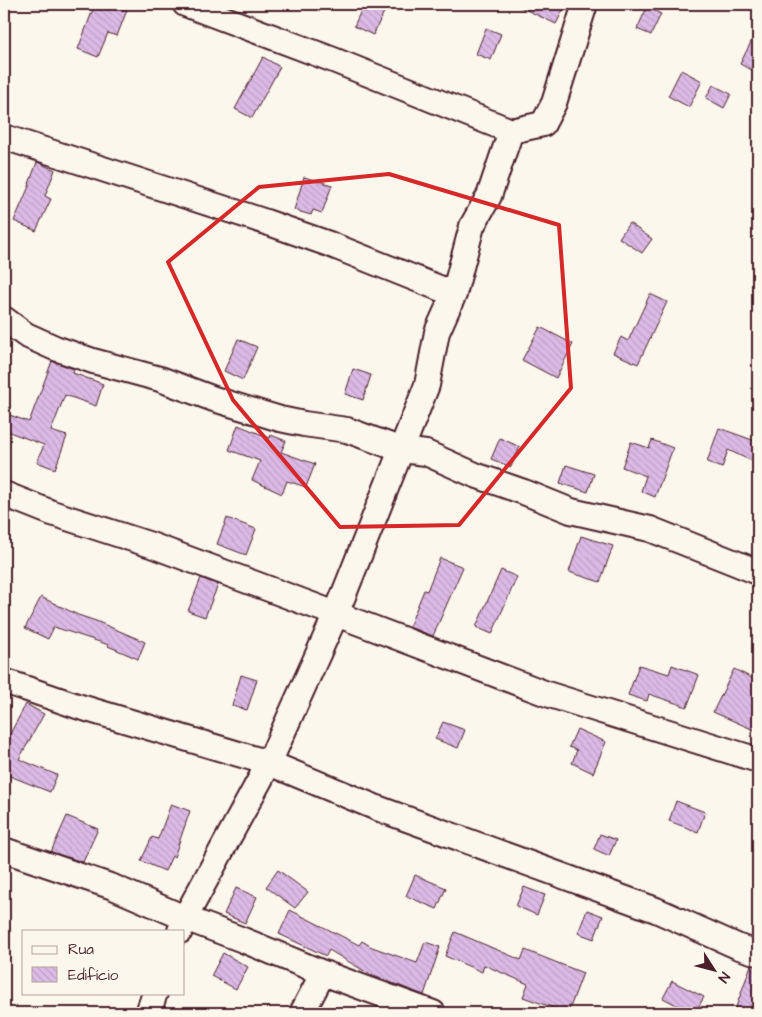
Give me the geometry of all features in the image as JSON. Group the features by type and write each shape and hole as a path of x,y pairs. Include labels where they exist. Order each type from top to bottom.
{"street":[{"path":"185,4 331,59 511,131 542,124 554,103 586,4"},
{"path":"182,924 268,763 336,614 427,384 437,332 454,294 472,226 489,196 511,131"},
{"path":"4,137 284,228 454,294"},
{"path":"4,318 26,335 74,355 160,379 214,399 280,419 347,430 402,450 426,453 475,475 571,511 650,529 758,572"},
{"path":"4,494 52,513 151,545 546,694 758,760"},
{"path":"4,681 77,706 268,763 377,808 647,906 739,947 758,953"},
{"path":"4,850 113,887 182,924 243,940 323,973 433,1013"},
{"path":"302,1013 323,973"},
{"path":"148,1013 156,994"}],"highlighted area":[{"path":"389,174 559,225 571,388 459,525 340,527 233,400 168,262 259,187"}],"building":[{"path":"95,4 112,4 127,10 117,36 108,33 98,57 78,49"},
{"path":"364,4 371,4 385,10 373,35 354,26"},
{"path":"514,4 566,4 556,24"},
{"path":"647,7 661,14 651,35 637,29"},
{"path":"486,28 501,34 491,60 476,54"},
{"path":"758,28 758,73 740,64"},
{"path":"263,57 280,67 252,118 235,109"},
{"path":"681,70 702,81 689,107 668,96"},
{"path":"713,85 731,94 724,108 706,98"},
{"path":"37,162 55,170 45,196 51,199 36,231 14,221"},
{"path":"304,177 332,185 322,213 313,210 311,215 294,210"},
{"path":"629,223 652,239 642,253 619,238"},
{"path":"650,294 667,302 638,364 613,353 621,337 628,341"},
{"path":"540,327 573,344 556,378 522,360"},
{"path":"238,339 257,347 243,380 224,371"},
{"path":"52,361 74,369 73,373 103,384 96,406 65,395 51,431 67,436 55,469 37,462 44,445 4,430 4,413 29,422"},
{"path":"353,369 371,375 363,400 345,394"},
{"path":"238,425 270,438 271,435 286,441 281,452 315,464 306,487 287,481 282,494 252,480 260,461 229,450"},
{"path":"719,428 758,442 758,464 728,450 722,468 707,462"},
{"path":"500,438 520,447 511,467 491,459"},
{"path":"652,440 673,448 655,497 641,491 646,476 622,467 631,442 649,448"},
{"path":"566,465 594,474 588,492 560,483"},
{"path":"227,518 256,529 246,555 217,544"},
{"path":"581,536 613,546 600,582 569,572"},
{"path":"440,558 463,567 433,636 409,627 424,590 427,591"},
{"path":"501,570 517,577 492,634 476,627"},
{"path":"201,578 218,585 205,617 188,611"},
{"path":"41,597 78,615 145,642 138,659 109,645 54,627 48,639 25,628"},
{"path":"639,665 669,674 672,665 699,675 687,707 649,694 647,701 628,695"},
{"path":"734,669 758,681 758,721 754,730 713,712"},
{"path":"241,675 257,680 247,710 232,706"},
{"path":"26,704 44,714 19,759 57,775 50,792 10,776 4,787 4,745"},
{"path":"443,722 465,730 458,748 435,739"},
{"path":"577,729 606,742 593,773 572,763 577,750 569,747"},
{"path":"676,801 705,812 698,832 669,821"},
{"path":"171,804 190,811 174,857 172,856 165,871 141,861 152,837 158,839"},
{"path":"67,816 98,829 83,862 51,852"},
{"path":"600,834 616,840 609,856 594,849"},
{"path":"278,870 308,892 295,908 266,887"},
{"path":"415,875 446,888 437,909 406,896"},
{"path":"524,887 545,895 537,915 516,906"},
{"path":"236,888 257,897 245,923 224,914"},
{"path":"290,910 359,945 362,941 372,947 417,963 425,942 440,947 424,995 371,975 329,950 326,956 279,934"},
{"path":"587,910 603,916 594,939 578,933"},
{"path":"455,932 521,960 525,950 583,973 568,1013 523,997 528,984 484,965 482,972 445,956"},
{"path":"223,953 248,967 236,989 211,976"},
{"path":"751,965 758,966 758,1013 734,1013"},
{"path":"672,981 704,997 695,1013 663,998"}]}
